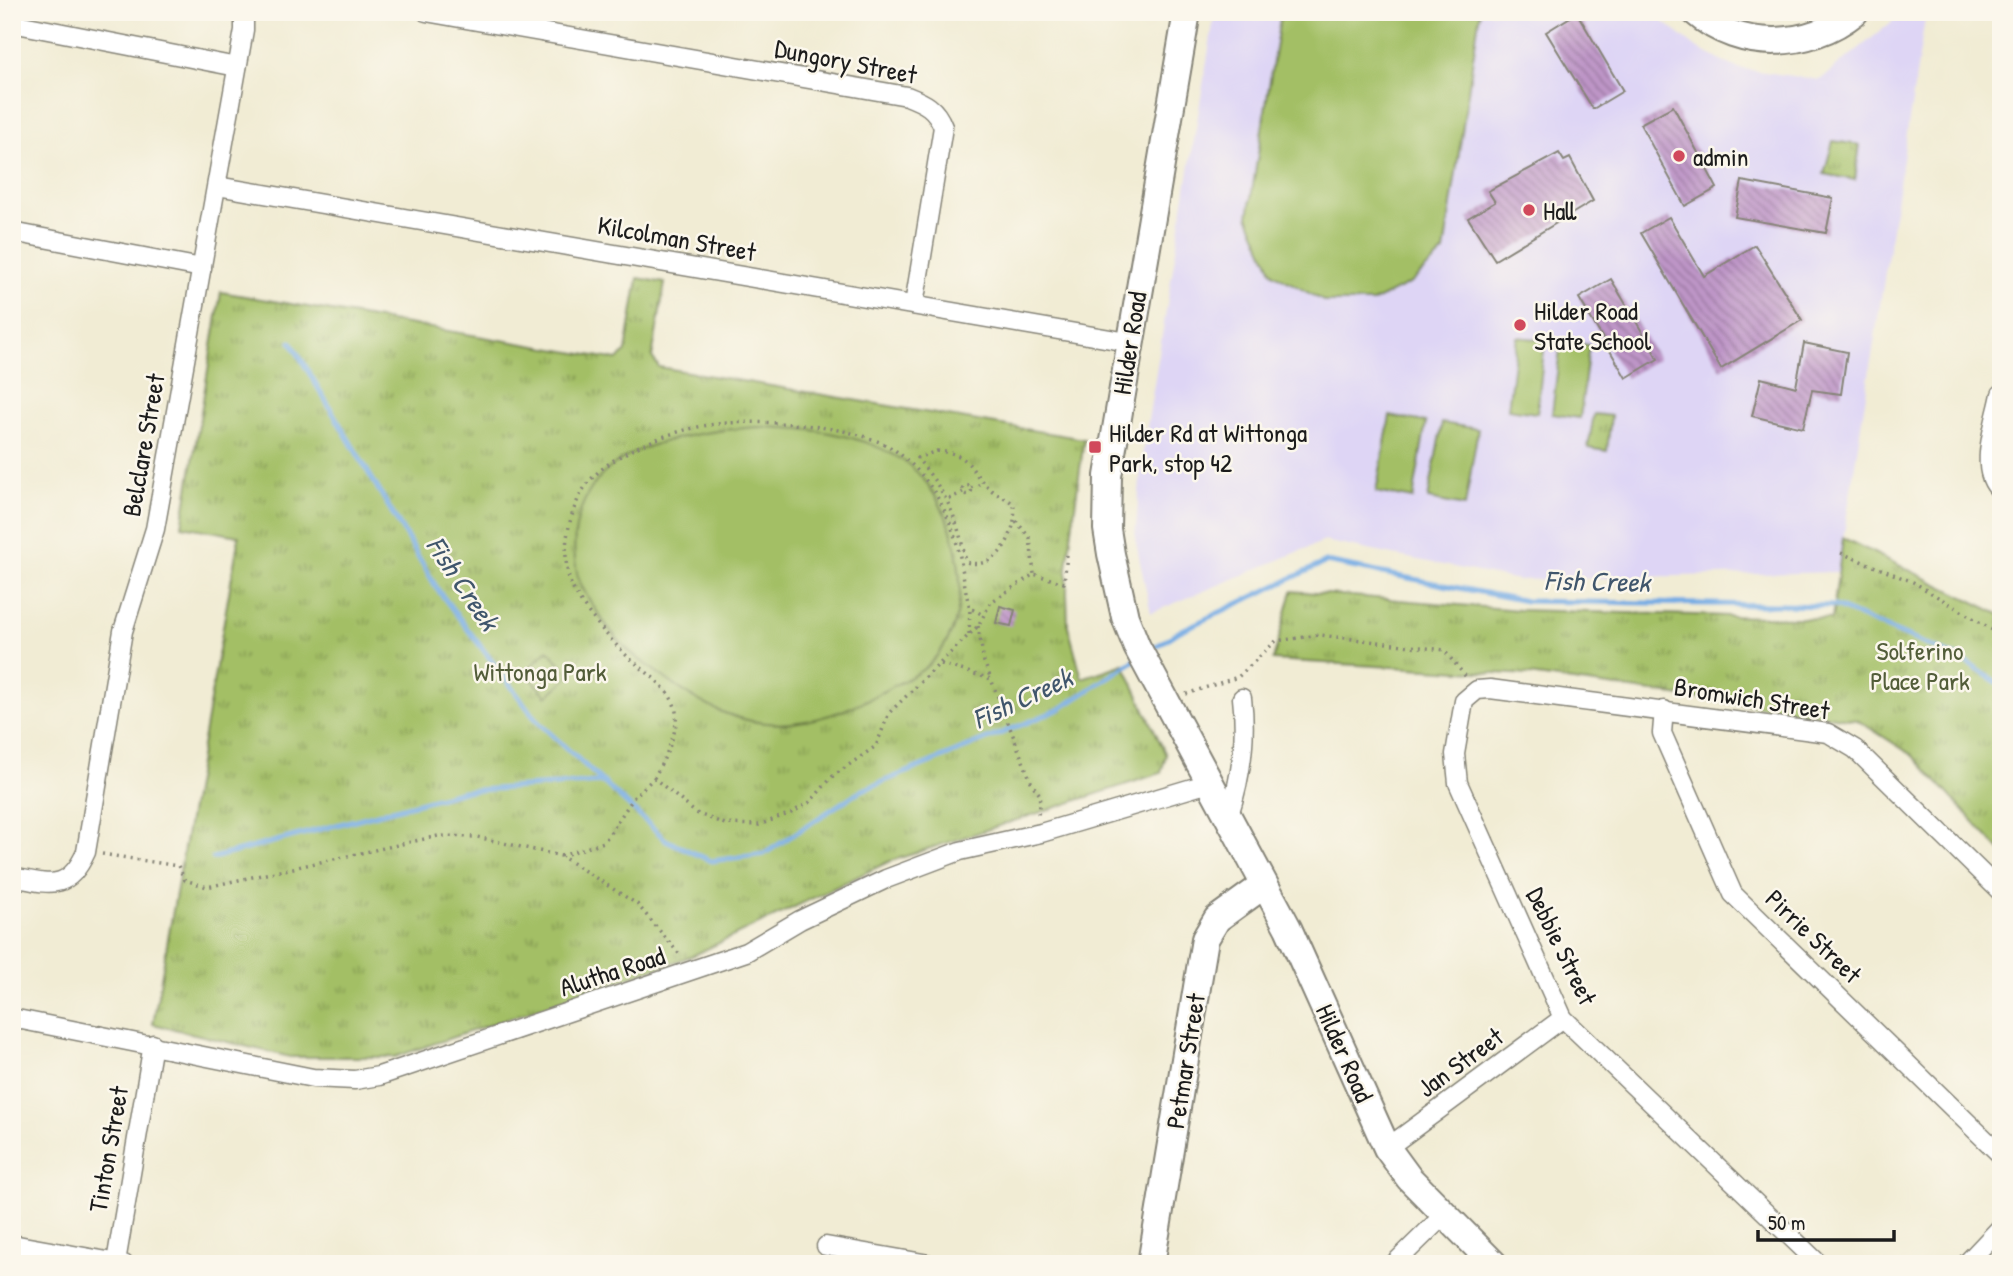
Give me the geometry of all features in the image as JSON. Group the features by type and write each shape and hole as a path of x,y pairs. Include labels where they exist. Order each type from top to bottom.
{"street":[{"name":"Belclare Street","path":"12,877 54,884 69,879 78,869 86,852 123,631 155,529 217,186 244,12"},
{"name":"Dungory Street","path":"426,12 907,96 925,103 937,113 943,127 914,304"},
{"name":"Hilder Road","path":"1187,12 1128,342 1108,476 1107,529 1122,606 1137,647 1160,692 1289,928 1387,1147 1409,1178 1494,1264"},
{"path":"1695,12 1726,31 1758,41 1815,36 1854,12"},
{"path":"12,23 237,67"},
{"name":"Kilcolman Street","path":"217,186 1128,342"},
{"path":"12,232 202,268"},
{"path":"2001,394 1988,471 1993,485 2001,491"},
{"name":"Bromwich Street","path":"1477,690 1490,689 1811,728 1842,740 2001,892"},
{"name":"Debbie Street","path":"1477,690 1464,701 1455,754 1458,783 1563,1018 1819,1264"},
{"path":"1228,818 1239,785 1245,723 1242,698"},
{"name":"Pirrie Street","path":"1664,710 1662,733 1733,894 2001,1155"},
{"name":"Alutha Road","path":"12,1018 153,1044 287,1073 355,1080 402,1071 746,952 800,920 886,879 960,851 1041,833 1209,783"},
{"name":"Petmar Street","path":"1151,1264 1205,939 1217,919 1264,885"},
{"name":"Jan Street","path":"1387,1147 1563,1018"},
{"name":"Tinton Street","path":"120,1263 153,1044"},
{"path":"1394,1264 1444,1215"},
{"path":"1966,1264 2001,1227"},
{"path":"12,1244 120,1263"},
{"path":"826,1246 929,1264"}],"path":[{"path":"561,856 604,842 634,797 654,778 676,723 675,705 662,686 625,654 584,604 571,585 566,562 574,512 585,488 606,463 628,450 709,425 756,423 806,425 863,436 894,450 942,502 954,527 970,608 969,636"},
{"path":"937,451 963,457 983,483 1009,499 1014,505 1016,521 1009,541 1001,551 981,562 966,562 958,522 948,499 917,458 937,451"},
{"path":"948,499 963,492 969,494 971,488 983,483"},
{"path":"1016,521 1030,538 1034,574"},
{"path":"1841,553 1913,582 2001,635"},
{"path":"654,778 696,813 724,824 743,827 778,820 810,802 834,776 877,746 889,713 969,636 978,626 991,602 1034,574 1064,583 1067,554"},
{"path":"970,608 983,615"},
{"path":"978,626 990,679 1032,784 1040,796 1038,812 1041,833"},
{"path":"1160,692 1238,677 1276,642 1320,635 1444,650 1477,690"},
{"path":"941,664 990,679"},
{"path":"86,852 178,866 185,880 197,886 218,886 305,864 456,834 561,856 637,904 678,952 691,972"}],"shaded area":[{"name":"Hilder Road State School","path":"1215,12 1651,12 1698,49 1737,68 1820,80 1904,12 1926,12 1838,572 1518,580 1324,541 1151,613 1135,538 1142,457"}],"green space":[{"path":"1281,12 1480,12 1444,252 1411,283 1373,302 1325,302 1273,273 1248,216"},
{"path":"1833,141 1860,145 1855,180 1824,174"},
{"name":"Wittonga Park","path":"638,278 665,283 652,357 659,367 1084,439 1067,567 1068,626 1082,678 1124,664 1166,755 1161,773 888,862 692,956 395,1057 290,1057 153,1024 239,536 182,526 221,292 618,360 626,351"},
{"path":"1517,337 1545,340 1537,413 1508,409"},
{"path":"1561,341 1589,345 1580,418 1552,414"},
{"path":"1594,414 1611,416 1607,451 1588,448"},
{"path":"1390,416 1426,422 1413,499 1376,492"},
{"path":"1442,423 1478,429 1465,506 1428,499"},
{"path":"757,427 831,433 866,442 899,458 918,473 933,493 945,515 957,555 960,590 955,623 939,653 926,667 853,706 830,715 792,723 774,724 739,718 707,705 676,687 618,640 590,601 577,573 575,540 581,509 596,482 608,470 635,452 669,440"},
{"name":"Solferino Place Park","path":"1843,538 2001,615 2001,851 1912,755 1857,720 1529,675 1273,660 1292,591 1519,610 1832,619"},
{"path":"548,650 571,675 547,696 525,672"}],"building":[{"path":"1577,13 1623,91 1593,109 1546,32"},
{"name":"admin","path":"1673,106 1717,188 1685,206 1640,124"},
{"name":"Hall","path":"1559,153 1564,161 1570,158 1593,201 1495,260 1468,218 1495,202 1488,191"},
{"path":"1742,181 1833,198 1826,233 1735,217"},
{"path":"1669,217 1704,276 1755,245 1802,320 1721,369 1641,233"},
{"path":"1611,279 1658,359 1626,378 1579,298"},
{"path":"1804,343 1847,352 1841,394 1812,390 1803,428 1752,416 1761,378 1796,387"},
{"path":"1000,606 1015,610 1011,626 996,623"}],"waterway":[{"name":"Fish Creek","path":"291,342 438,590 538,722 666,840 711,861 764,854 858,792 1060,709 1135,660"},
{"name":"Fish Creek","path":"1149,651 1180,631 1326,562 1526,601 1835,606 1963,660 2001,685"},
{"path":"213,858 463,791 604,782"}],"place":[{"name":"admin","path":"1679,156"},
{"name":"Hall","path":"1529,210"},
{"name":"Hilder Road State School","path":"1520,325"},
{"name":"Hilder Rd at Wittonga Park, stop 42","path":"1095,447"}]}
